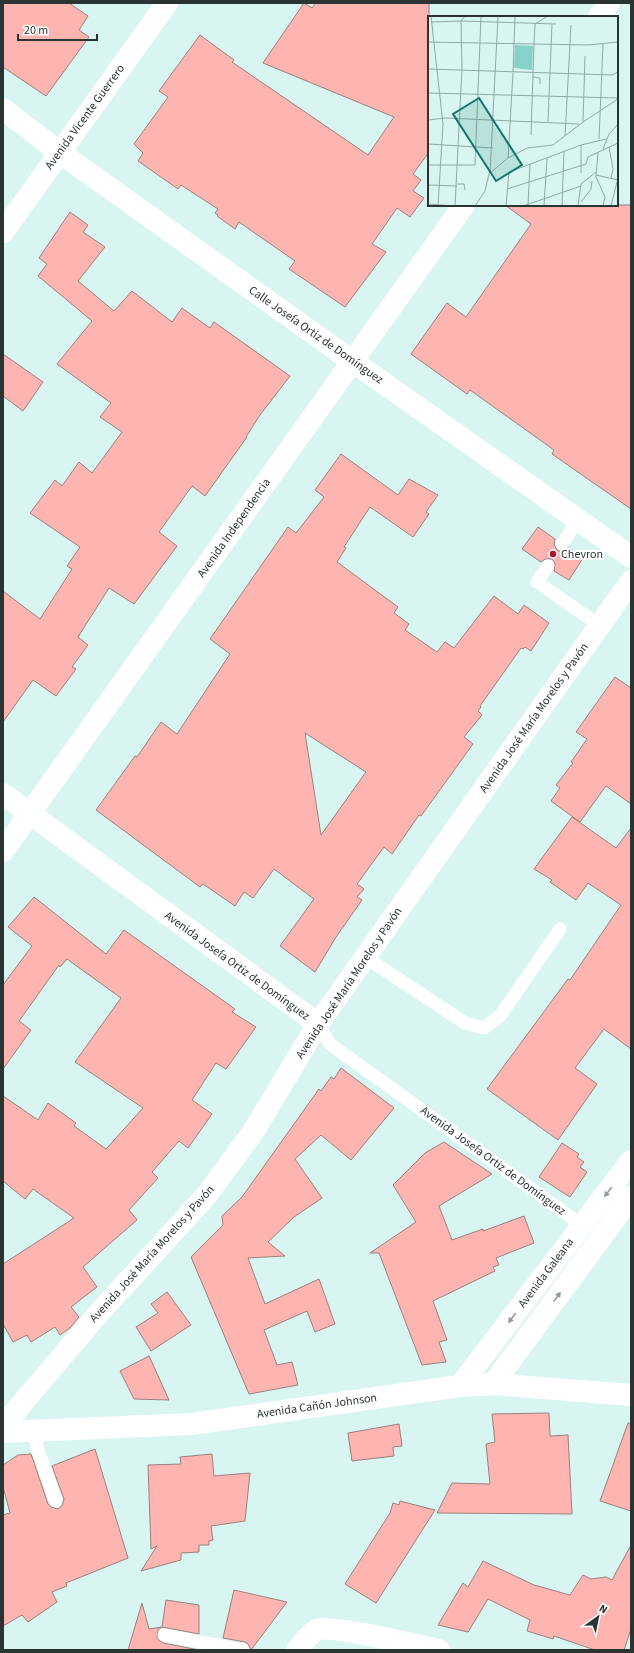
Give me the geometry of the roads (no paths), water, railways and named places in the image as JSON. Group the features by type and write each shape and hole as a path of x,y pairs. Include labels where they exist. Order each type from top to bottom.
{"street":[{"path":"600,16 609,3"},
{"name":"Avenida Vicente Guerrero","path":"3,232 159,6"},
{"name":"Calle Josefa Ortiz de Domínguez","path":"3,109 59,152 352,362 631,557"},
{"name":"Avenida Independencia","path":"3,851 463,206"},
{"name":"Avenida José María Morelos y Pavón","path":"3,1426 98,1314 206,1196 253,1132 318,1024 631,581"},
{"name":"Avenida Josefa Ortiz de Domínguez","path":"3,794 318,1024"},
{"name":"Avenida Galeana","path":"460,1386 631,1161"},
{"name":"Avenida Galeana","path":"493,1384 631,1197"},
{"name":"Avenida Cañón Johnson","path":"3,1432 192,1424 460,1386 493,1384 631,1395"},
{"path":"297,1650 304,1640 318,1629 336,1628 439,1650"}],"lane":[{"path":"562,544 578,520"},
{"path":"548,566 537,582 599,625"},
{"path":"365,957 465,1023 484,1028 500,1016 560,929"},
{"name":"Avenida Josefa Ortiz de Domínguez","path":"318,1024 330,1044 583,1226"},
{"path":"34,1431 37,1447 56,1501"},
{"path":"164,1636 243,1650"}],"place":[{"name":"Chevron","path":"553,554"}]}
